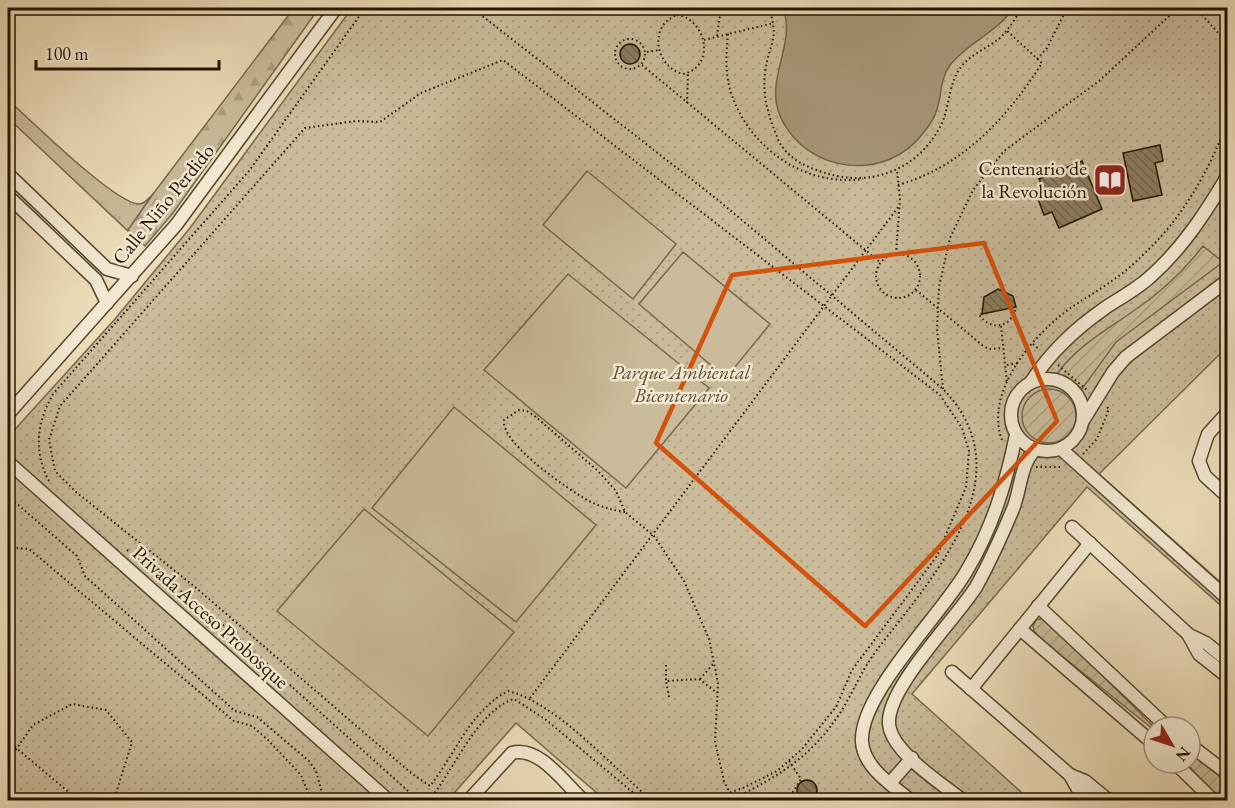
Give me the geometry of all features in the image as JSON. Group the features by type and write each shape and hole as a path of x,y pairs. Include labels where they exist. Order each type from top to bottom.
{"street":[{"name":"Calle Niño Perdido","path":"8,414 176,225 336,8"},
{"path":"8,174 96,258 115,273 132,276"},
{"path":"910,801 878,773 865,755 862,744 865,721 885,682 966,572 1002,497 1016,435 1011,411 1014,399 1021,389 1031,382 1048,357 1084,323 1149,279 1166,262 1200,220 1227,175"},
{"path":"8,196 96,280 107,303"},
{"path":"86,270 96,258"},
{"path":"1016,435 1035,450 1044,452 1061,449 1072,442 1113,372 1141,344 1227,280"},
{"path":"1031,382 1053,379 1073,389 1083,409 1083,421"},
{"path":"1227,412 1208,434 1199,461 1205,476 1227,497"},
{"path":"1061,449 1227,599"},
{"path":"962,801 895,742 891,734 890,711 900,688 948,627 988,565 1014,507 1026,464 1035,450"},
{"name":"Privada Acceso Probosque","path":"8,462 388,801"},
{"path":"1072,527 1188,634 1206,643 1227,661"},
{"path":"971,688 1090,543"},
{"path":"1038,606 1154,715"},
{"path":"1020,629 1142,734"},
{"path":"1188,634 1199,654 1227,677"},
{"path":"952,672 1070,775 1084,781 1108,801"},
{"path":"469,801 512,753 523,750 535,755 583,801"},
{"path":"1202,754 1227,774"},
{"path":"890,783 912,758"},
{"path":"1070,775 1079,791 1089,801"},
{"path":"1186,775 1213,801"}],"path":[{"path":"55,487 43,468 37,441 42,413 53,394 249,171 366,8"},
{"path":"472,8 718,200 943,389 960,406 973,438 976,457 975,486 968,510 944,562 861,672 842,709 823,735 779,776 732,800 715,742 717,693 709,639 684,581 654,536 625,512 608,481 527,411 519,410 504,420 503,428 507,435 535,463 589,501 610,510 625,512"},
{"path":"717,36 721,8"},
{"path":"769,8 774,23 775,40 768,54 765,97 779,142 792,157 810,168 831,175 855,178 882,177"},
{"path":"728,34 727,71 731,93 740,114 765,147 803,173 850,181 882,177 897,170 924,150 941,127 959,69 1006,30 1022,8"},
{"path":"1037,59 1047,48 1067,8"},
{"path":"943,389 938,308 941,271 950,238 973,190 1004,151 1099,81 1178,8"},
{"path":"1196,8 1227,44"},
{"path":"687,102 688,73 701,60 705,47 695,23 677,15 664,22 659,30 659,50 664,60 676,72 688,73"},
{"path":"704,40 774,23"},
{"path":"898,185 933,171 981,139 1020,98 1042,63 1006,30"},
{"path":"631,39 640,42 646,52 642,65 632,70 622,67 616,59 616,49 622,41 631,39"},
{"path":"646,52 659,50"},
{"path":"651,801 549,711 530,699 508,691 492,700 471,723 430,786 411,773 195,587 76,492 55,471 50,440 60,406 305,128 356,121 380,122 421,93 503,60 940,394 962,428 969,451 966,487 938,556 852,670 836,706 814,736 777,771 709,801"},
{"path":"642,65 881,262"},
{"path":"1012,454 1002,440 997,423 998,405 1018,363 1033,344 1064,314 1115,279 1156,242 1194,191 1227,119"},
{"path":"896,254 899,206 897,170"},
{"path":"530,699 899,206"},
{"path":"896,254 906,255 917,264 920,277 915,290 903,297 895,297 882,290 877,277 881,262 896,254"},
{"path":"915,290 982,345 989,349 1003,348"},
{"path":"982,314 979,314 988,324 1001,326 1011,321 1016,307"},
{"path":"1001,326 1007,384"},
{"path":"1026,464 1044,469 1075,462 1097,439 1109,409 1033,344"},
{"path":"1005,366 1018,363"},
{"path":"8,496 77,556 85,576 235,711 257,717 309,761 316,771 324,801"},
{"path":"118,543 212,615 419,801 430,799 442,784 464,747 488,717 502,703 514,699 545,719 642,801"},
{"path":"8,551 18,548 29,549 234,721 252,726 301,775 311,801"},
{"path":"699,679 714,663"},
{"path":"666,665 669,697"},
{"path":"666,681 699,679 717,693"},
{"path":"8,761 33,725 72,704 106,710 132,742 114,801"},
{"path":"8,741 78,801"},
{"path":"789,760 801,779 793,792 799,801"},
{"path":"827,801 836,796 854,801"},
{"path":"814,801 819,801"}],"highlighted area":[{"path":"984,243 1057,421 865,626 656,443 732,275"}],"green space":[{"path":"294,8 319,8 173,213 145,246 128,230"},
{"name":"Parque Ambiental Bicentenario","path":"352,8 1227,8 1227,347 1099,474 1227,588 1227,611 1087,487 912,694 1030,800 605,800 516,723 448,800 8,800 8,437 115,319 190,228"},
{"path":"8,100 110,189 138,204 153,194 128,231 8,118"},
{"path":"587,171 676,244 633,299 543,225"},
{"path":"1203,246 1223,262 1116,342 1082,389 1068,378 1057,374 1082,348 1161,290 1179,274"},
{"path":"683,252 770,324 726,378 639,304"},
{"path":"568,274 709,388 626,488 484,370"},
{"path":"1044,389 1054,389 1064,393 1072,401 1076,416 1072,431 1064,439 1054,443 1044,443 1034,439 1026,431 1022,421 1022,411 1026,401 1034,393"},
{"path":"454,407 596,525 516,622 372,508"},
{"path":"364,509 514,632 428,736 277,611"},
{"path":"1045,618 1142,715 1142,720 1042,640 1034,631 1033,626 1036,620"},
{"path":"1202,763 1227,781 1227,800 1222,800 1196,775 1202,775"}],"shaded area":[{"path":"783,8 1013,8 999,24 965,50 950,65 944,76 939,103 933,118 924,132 908,148 890,159 869,165 848,165 828,160 809,151 793,137 781,118 776,104 776,90 786,35"}],"building":[{"path":"630,44 637,47 640,54 637,61 630,64 623,61 620,54 623,47"},
{"path":"1160,145 1163,161 1155,163 1162,195 1133,201 1123,153"},
{"path":"1082,161 1102,209 1059,228 1052,212 1044,215 1038,199 1046,195 1039,179"},
{"path":"998,289 1013,296 1016,307 982,314 984,297"},
{"path":"807,780 814,783 817,790 814,797 807,800 800,797 797,790 800,783"}],"place":[{"name":"Centenario de la Revolución","path":"1110,180"}]}
